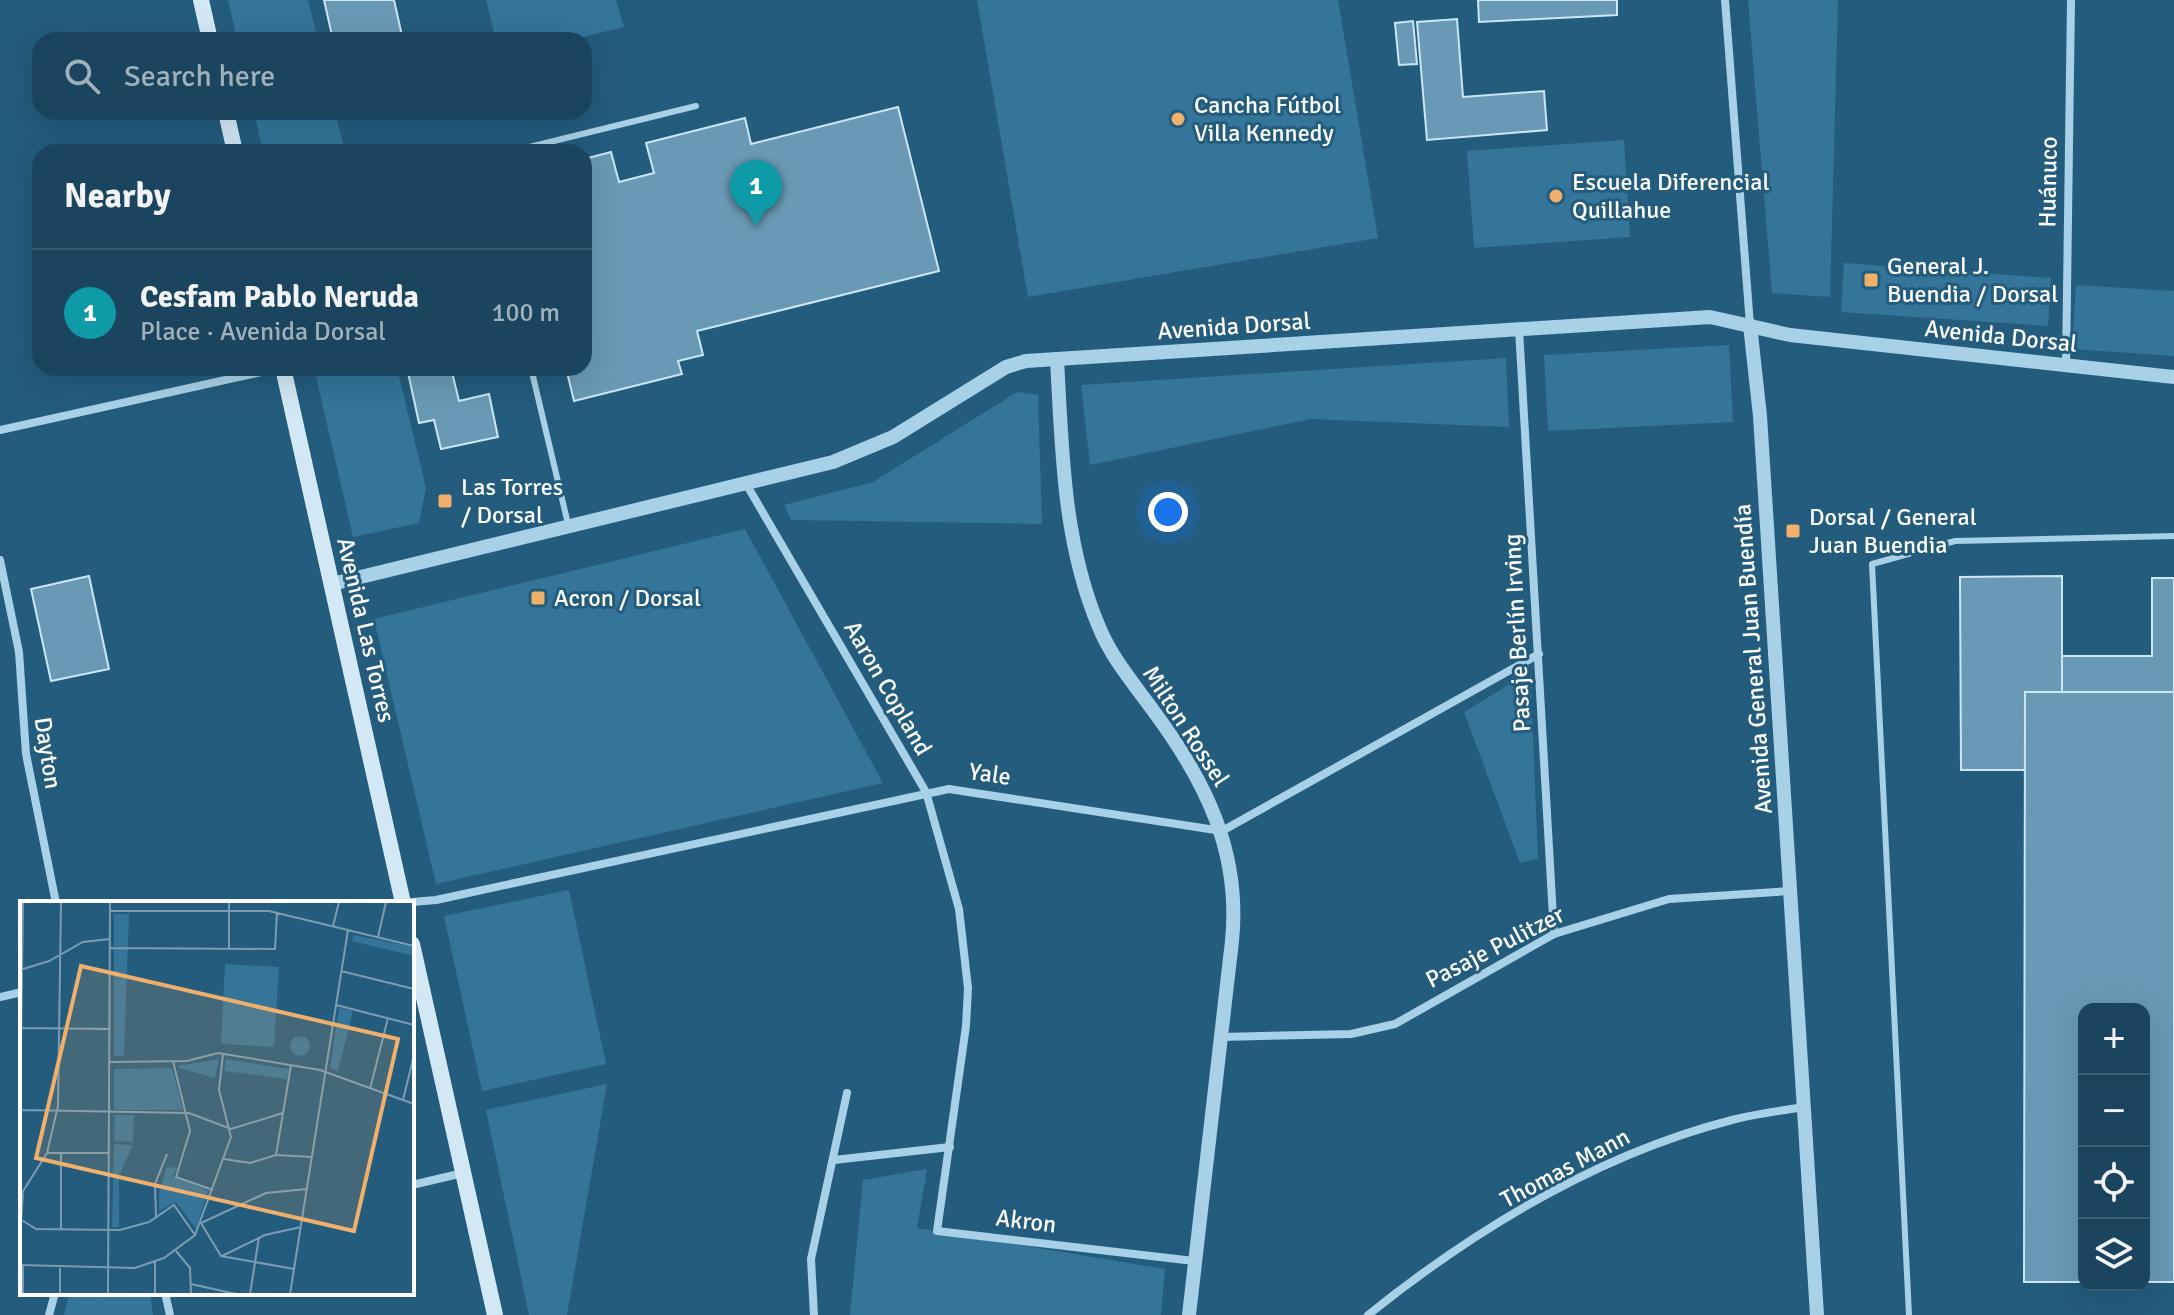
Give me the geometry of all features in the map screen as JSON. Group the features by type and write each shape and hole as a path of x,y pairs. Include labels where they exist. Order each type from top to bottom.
{"main road":[{"path":"201,0 208,32"},
{"path":"228,120 233,144"},
{"name":"Avenida Las Torres","path":"283,376 332,584 401,901"},
{"path":"414,953 495,1315"}],"street":[{"name":"Avenida General Juan Buendía","path":"1725,0 1760,416 1817,1315"},
{"name":"Huánuco","path":"2066,365 2071,0"},
{"name":"Avenida Dorsal","path":"332,584 863,452 893,437 1006,367 1057,359 1710,317 1790,335 2174,377"},
{"name":"Pasaje Berlín Irving","path":"1519,329 1554,934"},
{"name":"Milton Rossel","path":"1057,359 1066,492 1075,559 1087,598 1117,661 1192,768 1222,831 1230,859 1235,914 1189,1315"},
{"path":"0,430 245,376"},
{"name":"Aaron Copland","path":"745,482 926,792 959,909 966,950 966,1026 950,1147"},
{"name":"Dayton","path":"0,560 19,652 26,754 56,901"},
{"path":"1222,831 1539,654"},
{"name":"Yale","path":"414,902 436,900 926,792 974,791 1222,831"},
{"name":"Pasaje Pulitzer","path":"1221,1037 1351,1034 1395,1024 1554,934 1669,899 1790,891"},
{"path":"0,997 20,992"},
{"path":"814,1315 811,1259 847,1093"},
{"name":"Thomas Mann","path":"1368,1315 1483,1235 1545,1197 1612,1163 1652,1146 1733,1120 1804,1107"},
{"path":"834,1160 950,1147"},
{"name":"Akron","path":"950,1147 937,1231 1194,1261"},
{"path":"414,1185 463,1173"},
{"path":"49,1315 54,1295"},
{"path":"165,1295 170,1315"}],"lane":[{"path":"542,144 696,106"},
{"path":"533,376 569,525"},
{"path":"1909,1315 1872,564 1955,541 2174,536"}],"shaded area":[{"path":"228,0 308,0 316,32 235,32"},
{"path":"486,0 616,0 624,27 592,35 592,32 494,32"},
{"name":"Cancha Fútbol Villa Kennedy","path":"977,0 1338,0 1378,238 1028,297"},
{"path":"1748,0 1838,0 1830,297 1772,293"},
{"path":"256,120 337,120 343,144 261,144"},
{"path":"1624,140 1630,237 1474,248 1467,151"},
{"path":"1844,263 2051,278 2048,326 1841,312"},
{"path":"2076,285 2174,291 2174,356 2072,349"},
{"path":"1729,345 1733,422 1548,431 1544,355"},
{"path":"1506,358 1509,427 1311,419 1090,465 1081,385"},
{"path":"316,376 399,376 426,488 419,523 353,537"},
{"path":"1017,392 1038,395 1042,524 791,520 784,505 873,482"},
{"path":"745,529 883,783 436,884 374,619"},
{"path":"1518,679 1531,685 1538,859 1520,863 1464,712"},
{"path":"569,890 606,1064 482,1091 444,916"},
{"path":"607,1084 567,1315 529,1315 486,1110"},
{"path":"927,1169 917,1228 1165,1269 1161,1315 850,1315 863,1180"},
{"path":"69,1295 150,1295 153,1315 64,1315"}],"building":[{"path":"324,0 394,0 401,32 331,32"},
{"path":"1478,0 1617,0 1617,15 1479,22"},
{"path":"1457,19 1463,97 1544,91 1547,130 1427,140 1417,22"},
{"path":"1413,21 1417,64 1399,65 1395,23"},
{"path":"898,107 939,271 697,331 703,355 678,361 682,374 574,401 568,376 592,376 592,157 611,152 619,182 654,173 646,143 745,118 751,144"},
{"path":"409,376 453,376 459,401 489,394 498,437 441,449 434,420 419,423"},
{"path":"89,576 109,669 51,681 31,589"},
{"path":"2062,576 2062,692 2025,692 2025,770 1961,770 1960,577"},
{"path":"2152,578 2174,578 2174,692 2062,692 2062,656 2152,656"},
{"path":"2025,692 2174,692 2174,1282 2150,1282 2150,1003 2078,1003 2078,1282 2024,1282"}],"place":[{"name":"Cancha Fútbol Villa Kennedy","path":"1178,119"},
{"name":"Escuela Diferencial Quillahue","path":"1556,196"},
{"name":"Cesfam Pablo Neruda","path":"756,226"},
{"name":"General J. Buendia / Dorsal","path":"1871,280"},
{"name":"Las Torres / Dorsal","path":"445,501"},
{"name":"Dorsal / General Juan Buendia","path":"1793,531"},
{"name":"Acron / Dorsal","path":"538,598"}]}
